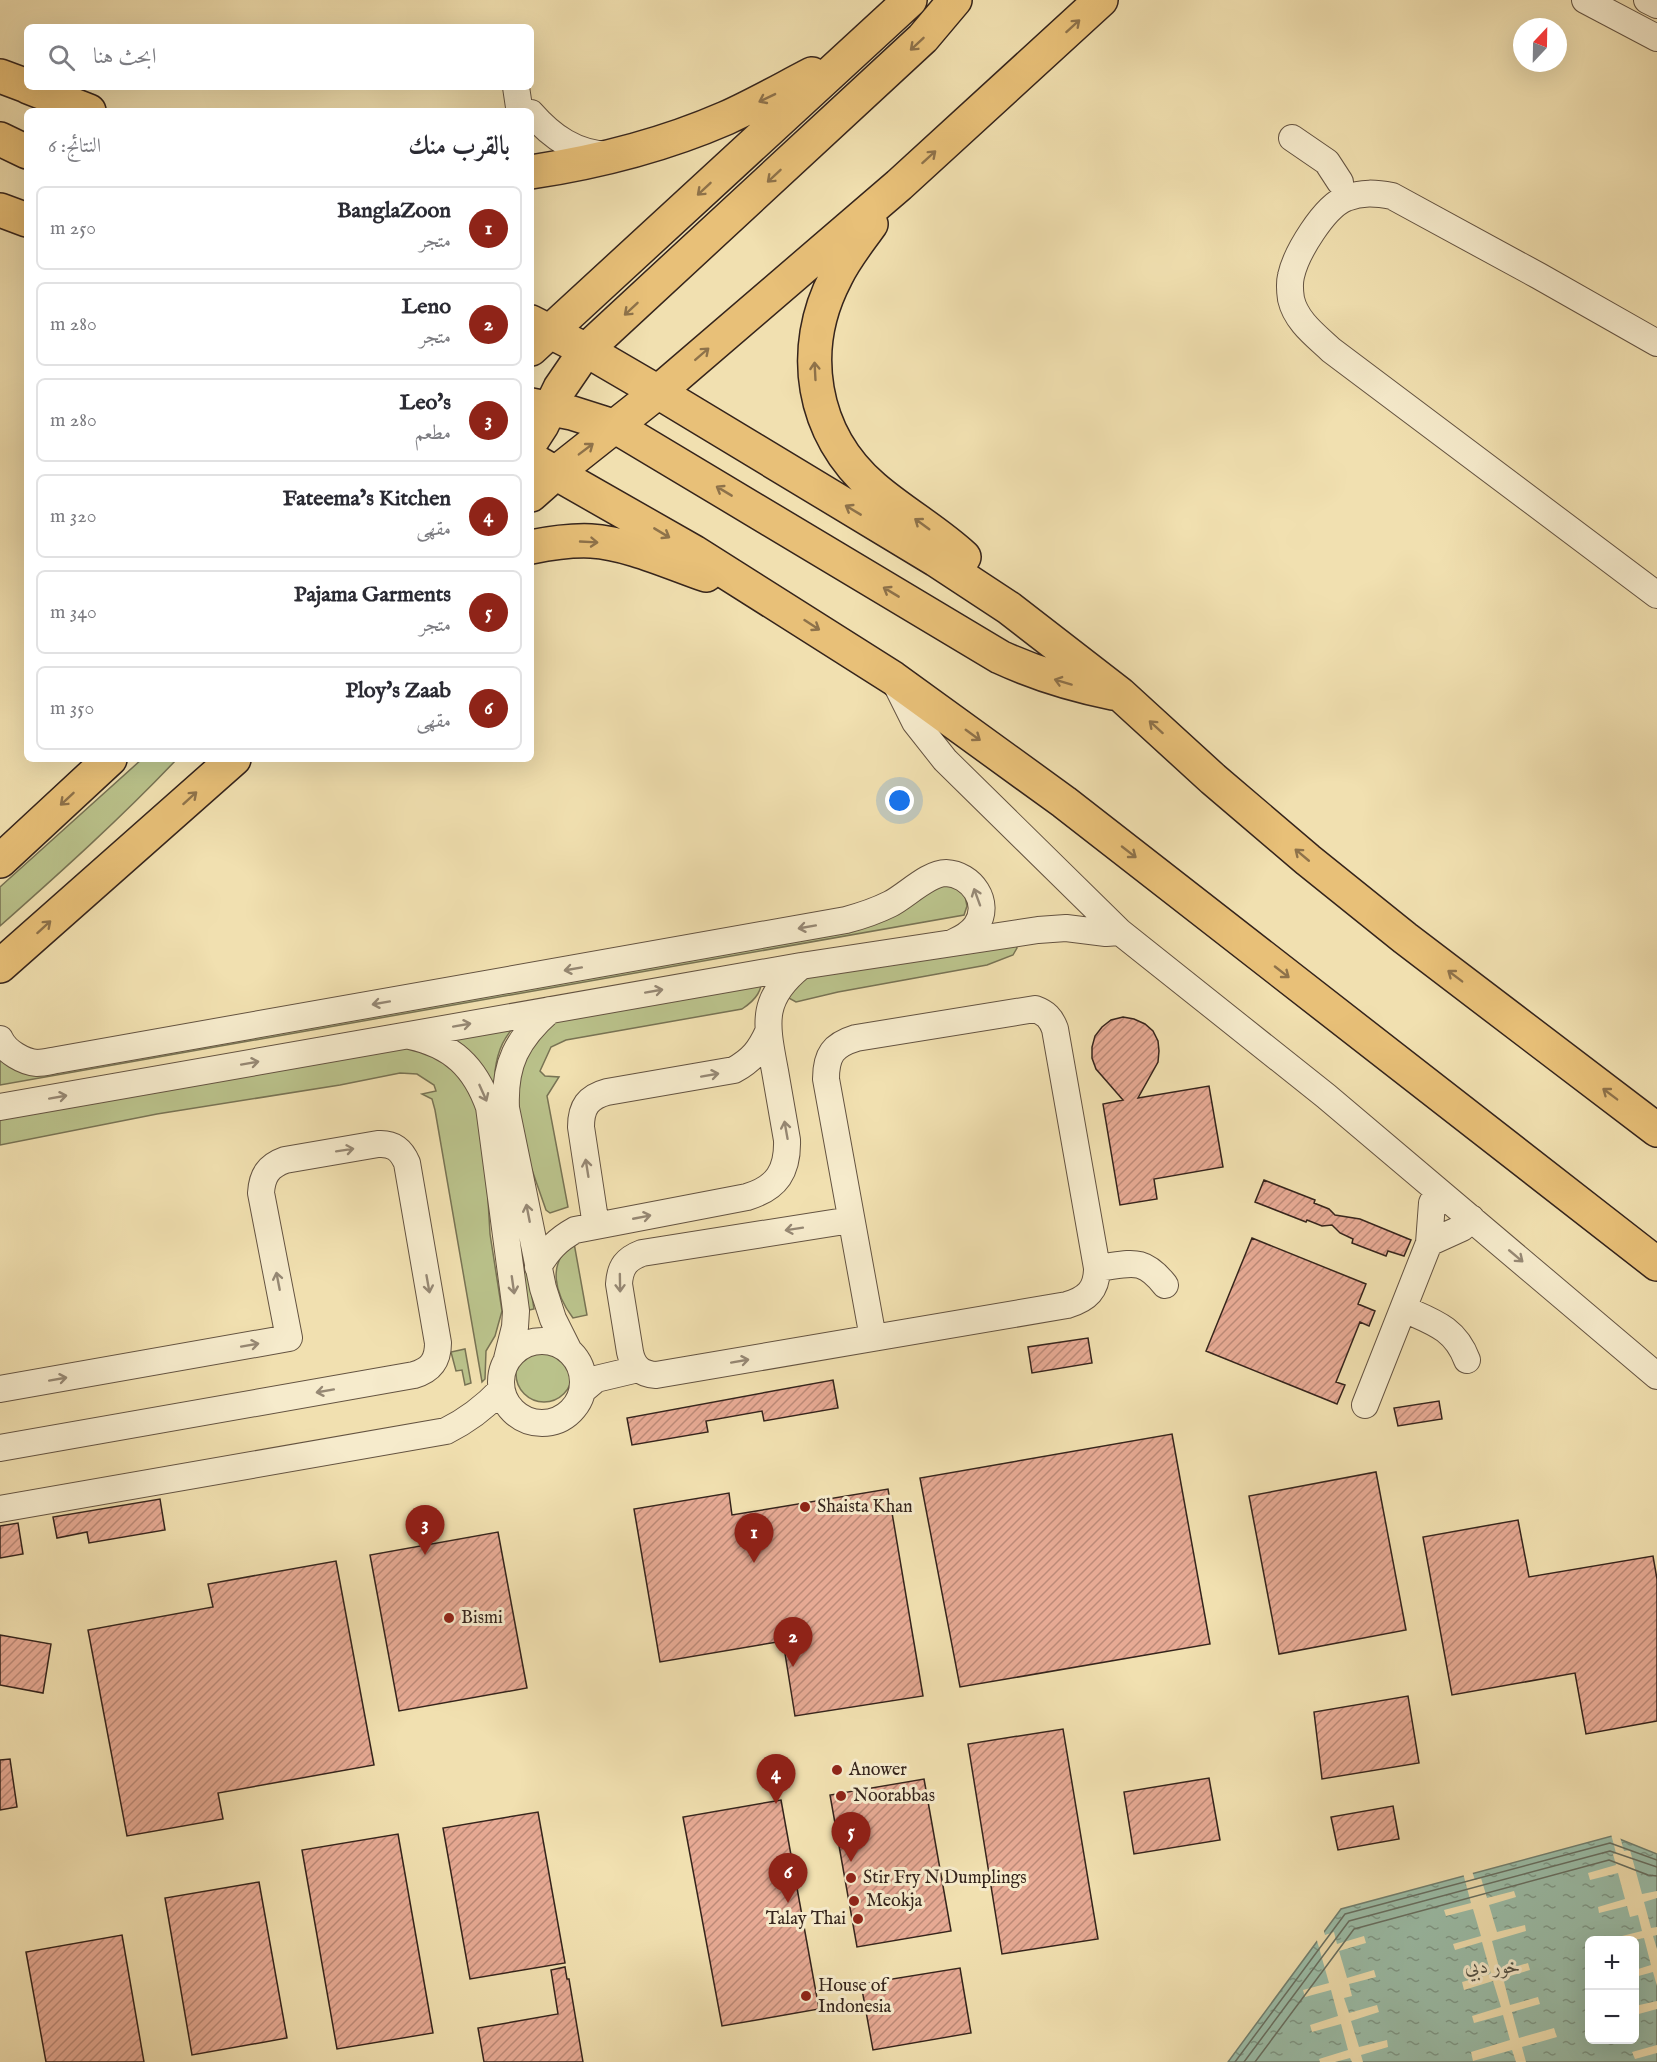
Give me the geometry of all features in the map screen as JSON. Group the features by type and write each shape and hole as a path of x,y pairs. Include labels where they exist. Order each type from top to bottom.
{"main road":[{"path":"537,334 910,0"},
{"path":"534,431 541,406 560,388 586,350 923,38 955,0"},
{"path":"534,488 544,465 616,427 658,392 899,185 1101,0"},
{"path":"534,171 615,155 672,139 726,118 855,50"},
{"path":"0,76 24,85"},
{"path":"36,90 81,108"},
{"path":"0,139 24,151"},
{"path":"899,185 836,276 823,307 815,339 814,373 820,405 832,436 850,464 874,488 958,552 984,577 1009,608"},
{"path":"0,210 24,219"},
{"path":"537,334 586,350 936,560 1009,608 1120,694 1213,779 1316,867 1405,938 1657,1130"},
{"path":"541,406 616,427 1000,657 1066,683 1120,694"},
{"path":"544,465 762,594 893,678 1064,802 1657,1264"},
{"path":"534,546 560,541 592,541 624,547 762,594"},
{"path":"0,861 107,762"},
{"path":"10,957 231,762"}],"street":[{"path":"1585,0 1657,38"},
{"path":"1647,0 1657,5"},
{"path":"534,117 554,136 568,145 591,153 615,155"},
{"path":"1292,138 1327,162 1340,182"},
{"path":"1306,234 1330,189 1352,178 1364,178 1376,182 1406,204"},
{"path":"1657,343 1392,196 1376,193 1360,194 1344,199 1331,208 1306,234 1281,268 1276,290 1280,312 1294,330 1331,350 1657,595"},
{"path":"893,678 915,722 945,760 1119,932 1326,1096 1657,1376"},
{"path":"0,1039 2,1044 18,1057 37,1063 81,1056 846,920 868,914 890,904 928,878 943,873 958,875 970,882 979,895 981,910 977,924 968,935 954,942"},
{"path":"0,1107 801,966 954,942 1066,928 1107,933 1119,932"},
{"path":"0,987 10,957"},
{"path":"538,1267 547,1252 559,1239 575,1230 747,1197 761,1192 774,1183 783,1170 788,1155 768,1032 768,1012 775,994 786,978 801,966"},
{"path":"851,1220 642,1252 632,1257 624,1264 619,1284 634,1361 646,1374 656,1375 1067,1305 1088,1296 1094,1288 1097,1269 1055,1029 1051,1020 1044,1013 1035,1009 856,1038 842,1042 831,1052 826,1065 826,1079 873,1338"},
{"path":"406,1035 425,1039 443,1047 459,1059 483,1089 489,1107 516,1311 513,1343 503,1368 501,1390 512,1410 531,1422 543,1423 564,1417 580,1400 584,1378 582,1367 550,1312 538,1267 506,1108 505,1086 510,1064 520,1043 533,1025 550,1010"},
{"path":"596,1226 581,1126 581,1114 586,1103 595,1096 607,1092 734,1070 749,1061 761,1048 768,1032"},
{"path":"0,1389 289,1338 261,1193 261,1182 266,1172 274,1164 285,1160 378,1144 397,1147 403,1154 407,1163 438,1343 438,1354 434,1365 425,1372 0,1448"},
{"path":"1365,1405 1429,1243 1432,1203 1438,1191"},
{"path":"1429,1243 1462,1228 1471,1218"},
{"path":"1097,1269 1130,1264 1144,1265 1165,1285"},
{"path":"1404,1309 1447,1330 1456,1338 1467,1360"},
{"path":"507,1359 515,1350 536,1341 547,1340 558,1343 572,1353 634,1361"},
{"path":"583,1390 596,1379 634,1361"},
{"path":"0,1509 446,1431 467,1421 501,1390"}],"green space":[{"path":"139,762 174,762 112,824 0,926 0,887"},
{"path":"943,878 965,896 967,906 964,915 0,1085 0,1059 848,922"},
{"path":"1012,933 1017,948 1013,955 987,965 838,992 796,1002 785,996 791,979"},
{"path":"763,973 758,994 742,1009 566,1040 551,1047 540,1071 545,1076 559,1077 547,1096 568,1207 550,1213 546,1210 524,1147 511,1089 545,1020"},
{"path":"519,1020 502,1044 495,1071 534,1309 529,1310 491,1090 483,1070 473,1055 441,1031"},
{"path":"418,1042 472,1082 485,1147 490,1234 502,1311 495,1336 486,1351 485,1379 482,1382 435,1110 432,1099 422,1094 436,1091 434,1085 417,1074 400,1073 340,1085 157,1114 0,1145 0,1112"},
{"path":"574,1243 587,1315 573,1318 562,1299 556,1279 560,1260 565,1251"},
{"path":"544,1346 559,1351 567,1359 572,1374 567,1389 559,1397 544,1402 529,1397 521,1389 516,1374 521,1359 529,1351"},
{"path":"465,1349 471,1383 465,1385 462,1370 456,1371 451,1352"}],"water":[{"name":"خور دبي","path":"1612,1836 1657,1854 1657,2062 1228,2062 1341,1909"}],"pier":[{"path":"1611,1834 1620,1837 1624,1851 1630,1850 1642,1894 1657,1891 1657,1898 1644,1902 1651,1928 1657,1927 1657,1935 1653,1936 1657,1949 1657,1986 1653,1972 1639,1976 1639,1969 1651,1965 1644,1938 1622,1936 1642,1931 1638,1915 1630,1917 1627,1906 1599,1913 1598,1907 1625,1899 1618,1873 1590,1880 1588,1873 1616,1865 1613,1854 1616,1853"},
{"path":"1472,1871 1475,1880 1481,1878 1487,1898 1514,1891 1516,1897 1489,1905 1497,1932 1525,1925 1526,1931 1492,1941 1500,1971 1528,1963 1530,1970 1503,1978 1510,2005 1538,1997 1540,2004 1512,2012 1519,2038 1554,2028 1557,2037 1522,2047 1526,2062 1516,2062 1512,2050 1473,2061 1471,2052 1510,2040 1503,2015 1474,2023 1472,2016 1501,2007 1493,1981 1464,1990 1462,1982 1491,1974 1482,1942 1455,1950 1453,1944 1481,1936 1473,1909 1446,1916 1444,1910 1471,1903 1463,1873"},
{"path":"1323,1928 1325,1935 1334,1932 1337,1944 1364,1936 1366,1943 1339,1951 1347,1978 1374,1970 1376,1977 1349,1984 1352,1996 1344,1998 1349,2013 1377,2005 1379,2012 1351,2021 1359,2047 1387,2040 1388,2047 1361,2055 1363,2062 1352,2062 1350,2058 1335,2062 1320,2062 1319,2059 1348,2050 1341,2024 1312,2032 1310,2025 1338,2016 1331,1990 1305,1997 1303,1990 1329,1983 1316,1937"},
{"path":"1657,2001 1657,2009 1639,2014 1639,2005"},
{"path":"1657,2045 1657,2053 1635,2059 1632,2052"}],"building":[{"path":"1123,1017 1145,1024 1153,1031 1158,1041 1158,1062 1138,1098 1209,1086 1223,1167 1154,1179 1157,1199 1120,1205 1103,1104 1123,1100 1096,1069 1092,1058 1092,1047 1095,1036 1102,1027 1111,1020"},
{"path":"1264,1180 1315,1200 1314,1203 1329,1209 1335,1215 1360,1219 1411,1240 1404,1256 1388,1251 1386,1256 1352,1243 1353,1239 1340,1233 1332,1225 1322,1226 1307,1220 1306,1222 1255,1202"},
{"path":"1252,1238 1366,1284 1358,1304 1375,1311 1369,1326 1360,1322 1336,1382 1345,1385 1337,1404 1206,1351"},
{"path":"1088,1338 1092,1363 1032,1373 1028,1347"},
{"path":"833,1380 838,1408 764,1421 762,1411 706,1421 708,1432 632,1445 627,1418"},
{"path":"1439,1401 1442,1419 1398,1426 1394,1408"},
{"path":"1172,1434 1210,1644 960,1687 920,1478"},
{"path":"1376,1472 1406,1630 1279,1654 1249,1496"},
{"path":"888,1489 923,1696 795,1716 783,1641 660,1662 634,1509 729,1493 732,1515"},
{"path":"160,1499 165,1530 89,1543 87,1532 57,1538 53,1517"},
{"path":"1518,1520 1529,1577 1653,1556 1657,1579 1657,1721 1586,1734 1575,1673 1452,1695 1423,1537"},
{"path":"18,1523 23,1554 0,1558 0,1526"},
{"path":"498,1532 527,1688 399,1711 370,1555"},
{"path":"336,1561 374,1765 218,1793 223,1819 127,1836 88,1630 213,1607 208,1584"},
{"path":"0,1635 51,1644 43,1693 0,1685"},
{"path":"1408,1696 1419,1763 1322,1779 1314,1712"},
{"path":"1063,1729 1098,1939 1002,1954 968,1744"},
{"path":"10,1759 17,1807 0,1810 0,1760"},
{"path":"1209,1778 1220,1840 1134,1854 1124,1792"},
{"path":"924,1779 951,1931 857,1947 830,1795"},
{"path":"781,1800 819,2009 722,2026 683,1817"},
{"path":"1393,1806 1399,1839 1338,1850 1331,1817"},
{"path":"538,1812 565,1963 470,1979 443,1828"},
{"path":"398,1834 433,2033 337,2049 302,1850"},
{"path":"259,1882 287,2038 192,2055 165,1898"},
{"path":"122,1935 144,2062 46,2062 26,1952"},
{"path":"565,1967 583,2062 484,2062 478,2028 558,2014 551,1970"},
{"path":"960,1968 971,2033 873,2050 861,1984"}],"place":[{"name":"Shaista Khan","path":"805,1507"},
{"name":"Leo's","path":"425,1555"},
{"name":"BanglaZoon","path":"754,1563"},
{"name":"Bismi","path":"449,1618"},
{"name":"Leno","path":"793,1667"},
{"name":"Anower","path":"837,1770"},
{"name":"Noorabbas","path":"841,1796"},
{"name":"Fateema’s Kitchen","path":"776,1804"},
{"name":"Pajama Garments","path":"851,1862"},
{"name":"Stir Fry N Dumplings","path":"851,1878"},
{"name":"Meokja","path":"854,1901"},
{"name":"Ploy's Zaab","path":"788,1903"},
{"name":"Talay Thai","path":"858,1919"},
{"name":"House of Indonesia","path":"806,1996"}]}
